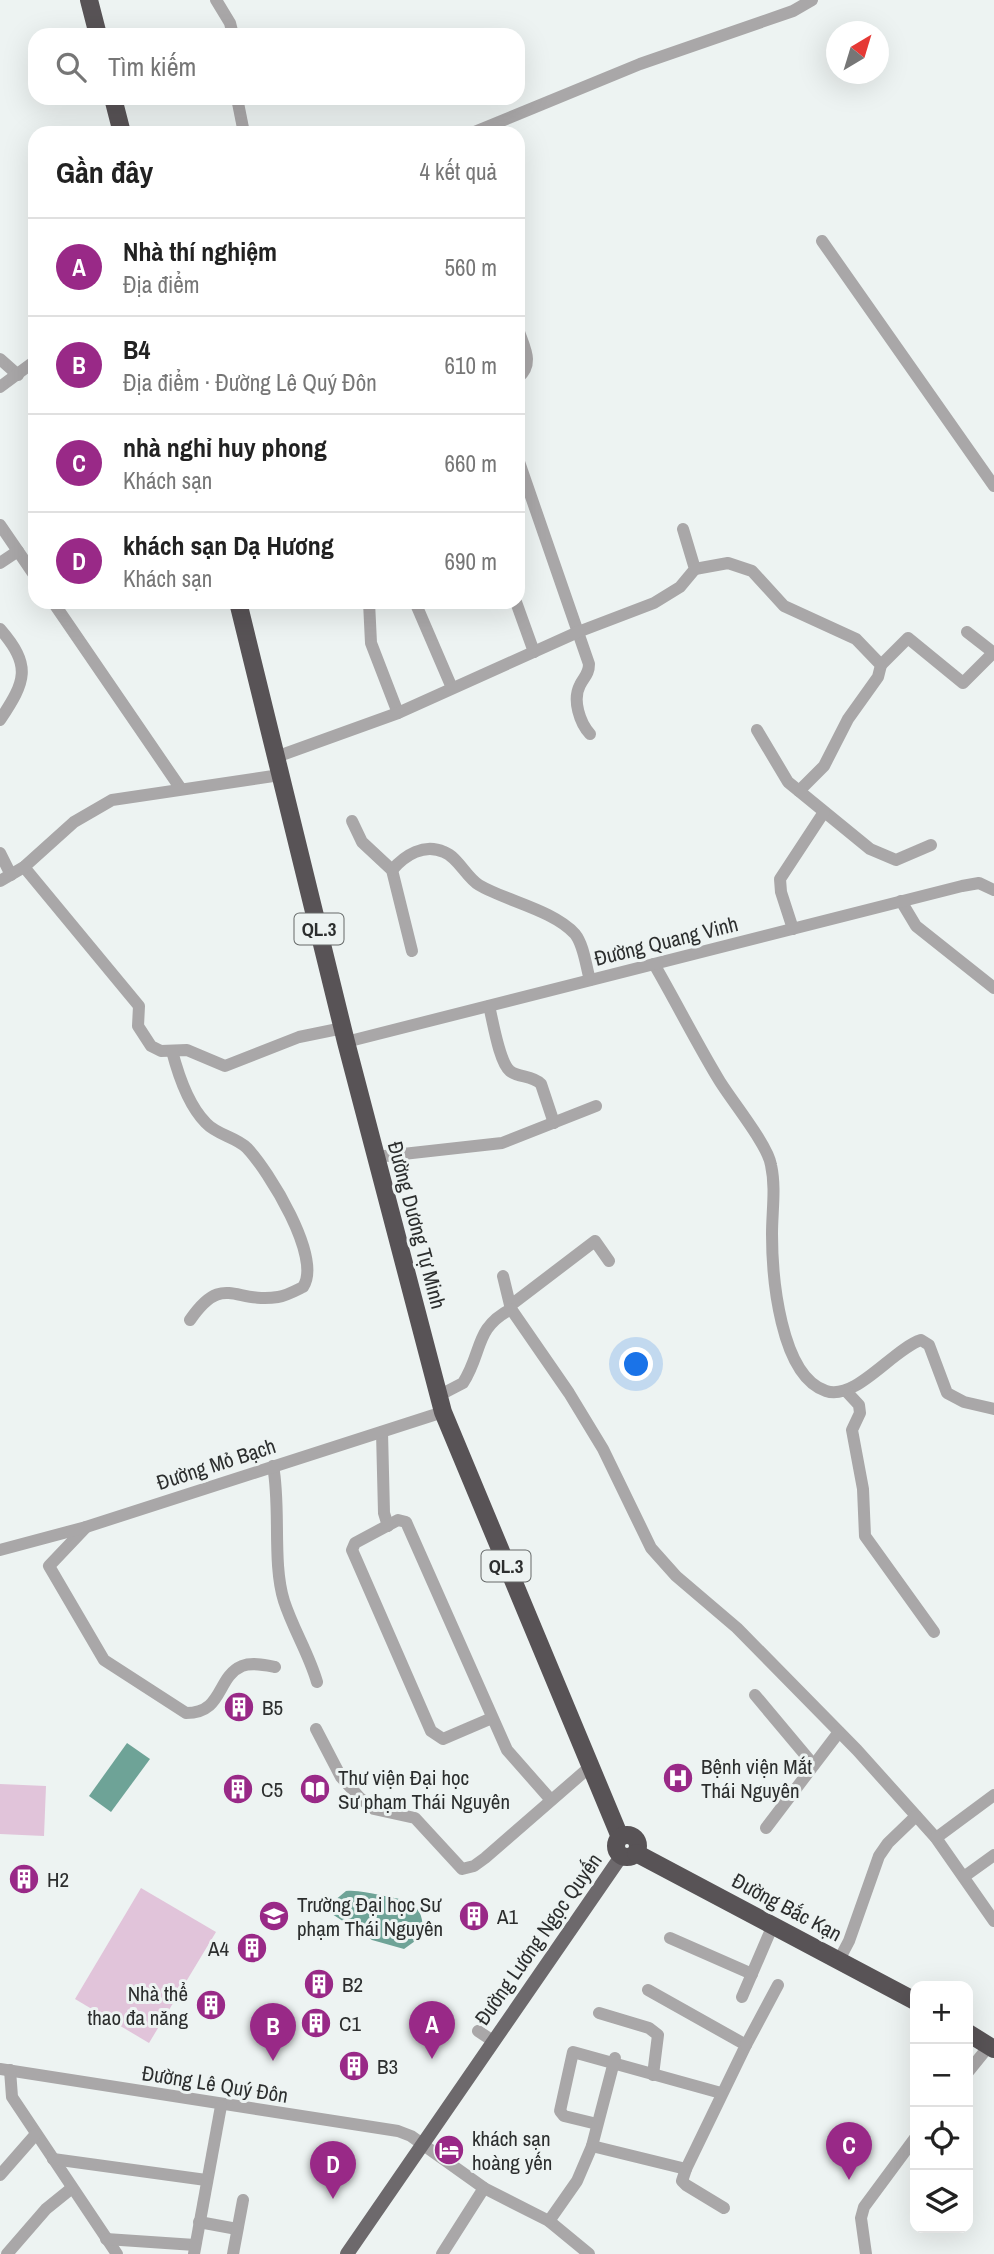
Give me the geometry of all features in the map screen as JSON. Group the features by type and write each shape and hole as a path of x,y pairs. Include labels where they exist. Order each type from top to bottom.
{"highway":[{"path":"89,0 96,28"},
{"path":"115,105 120,126"},
{"name":"Đường Dương Tự Minh","path":"240,609 344,1035 441,1404 620,1837 626,1834 636,1838 639,1843 629,1854"},
{"name":"Đường Bắc Kạn","path":"629,1854 773,1925 910,1998"},
{"path":"973,2036 991,2047"}],"main road":[{"name":"Đường Lương Ngọc Quyến","path":"347,2254 493,2041 629,1854"}],"street":[{"path":"216,0 231,28"},
{"path":"489,126 640,64 793,11 811,0"},
{"path":"238,105 243,126"},
{"path":"822,241 994,486"},
{"path":"525,348 529,359 525,369"},
{"path":"0,359 18,375"},
{"path":"0,387 28,367"},
{"path":"525,478 589,664 589,671 577,691 583,726 590,734"},
{"path":"0,525 28,566"},
{"path":"683,529 695,569"},
{"path":"0,563 18,551"},
{"path":"276,757 398,713 578,632 667,596 680,587 695,569 728,563 752,571 784,606 856,639 881,665"},
{"path":"58,609 181,789"},
{"path":"369,609 371,643 398,713"},
{"path":"418,609 453,688"},
{"path":"519,609 534,652"},
{"path":"0,629 21,656 23,667 15,693 0,720"},
{"path":"799,791 824,765 848,719 878,677 881,665 908,638 965,683 994,653 967,632"},
{"path":"757,730 778,769 799,791 870,849 885,858 906,858 930,845"},
{"path":"0,853 5,878 24,867 67,827 112,800 280,775"},
{"path":"793,929 781,892 780,879 824,812"},
{"path":"352,821 362,842 392,870 412,951"},
{"path":"392,870 410,853 429,850 446,852 479,885 522,902 572,932 578,940 590,980"},
{"name":"Đường Quang Vinh","path":"24,867 139,1006 138,1026 144,1038 154,1048 194,1052 210,1062 225,1066 299,1037 344,1035 489,1006 979,883 994,890"},
{"path":"901,901 916,926 994,988"},
{"path":"653,964 718,1079 771,1161 772,1235 779,1306 785,1338 796,1367 819,1388 831,1393 846,1391 921,1340 929,1345 947,1393 964,1402 994,1409"},
{"path":"489,1006 504,1065 516,1074 541,1084 554,1123"},
{"path":"172,1051 184,1086 202,1118 212,1128 249,1150 292,1215 301,1234 307,1278 303,1287 281,1297 216,1294 202,1302 190,1320"},
{"path":"376,1157 502,1143 596,1106"},
{"name":"Đường Mỏ Bạch","path":"0,1550 86,1527 382,1432 441,1404 463,1384 486,1327 494,1318 595,1241 609,1261"},
{"path":"503,1276 511,1307 603,1449 651,1548 676,1576 737,1628 839,1732 936,1838 994,1921"},
{"path":"846,1391 859,1405 860,1413 852,1430 863,1489 865,1536 934,1632"},
{"path":"382,1432 384,1513 387,1526"},
{"path":"273,1466 277,1489 276,1516 283,1600 309,1654 317,1682"},
{"path":"492,1718 443,1739 431,1731 352,1550 355,1543 398,1520 406,1522 492,1718 513,1759 551,1800"},
{"path":"86,1527 49,1566 104,1660 186,1713 199,1713 208,1708 233,1673 242,1666 275,1667"},
{"path":"755,1695 812,1763"},
{"path":"316,1729 341,1777 360,1798 374,1810 415,1818 462,1868 474,1866 592,1765"},
{"path":"766,1828 812,1763 839,1732"},
{"path":"936,1838 994,1795"},
{"path":"839,1961 849,1941 879,1856 888,1843 916,1816"},
{"path":"965,1876 994,1855"},
{"path":"742,1997 773,1925"},
{"path":"670,1938 751,1974"},
{"path":"724,2208 682,2181 721,2093 778,1985"},
{"path":"648,1990 746,2045"},
{"path":"599,2013 649,2028 659,2035 653,2075"},
{"path":"478,2031 493,2041"},
{"path":"973,2067 991,2047"},
{"path":"597,2124 564,2116 561,2111 573,2052 614,2061 653,2075 721,2093"},
{"path":"549,2221 577,2181 592,2146 614,2061"},
{"path":"5,2070 12,2097 117,2254"},
{"name":"Đường Lê Quý Đôn","path":"5,2070 221,2106 398,2131 484,2188 549,2221 589,2254"},
{"path":"106,2239 194,2249 221,2106"},
{"path":"0,2175 36,2134"},
{"path":"866,2254 861,2218 864,2207 910,2145"},
{"path":"592,2146 686,2169"},
{"path":"53,2159 206,2180"},
{"path":"7,2254 46,2209 72,2188"},
{"path":"443,2254 484,2188"},
{"path":"233,2254 243,2200"},
{"path":"199,2222 237,2229"}],"shaded area":[{"path":"127,1743 150,1759 111,1812 89,1796"},
{"path":"0,1784 46,1786 44,1836 0,1834"},
{"path":"141,1888 216,1932 149,2043 75,1999"},
{"path":"346,1891 359,1891 412,1904 421,1916 422,1936 404,1949 372,1940 332,1914 334,1901"}],"place":[{"name":"B5","path":"239,1707"},
{"name":"Bệnh viện Mắt Thái Nguyên","path":"678,1778"},
{"name":"C5","path":"238,1789"},
{"name":"Thư viện Đại học Sư phạm Thái Nguyên","path":"315,1789"},
{"name":"H2","path":"24,1879"},
{"name":"Trường Đại học Sư phạm Thái Nguyên","path":"274,1916"},
{"name":"A1","path":"474,1916"},
{"name":"A4","path":"252,1948"},
{"name":"B2","path":"319,1984"},
{"name":"Nhà thể thao đa năng","path":"211,2005"},
{"name":"C1","path":"316,2023"},
{"name":"Nhà thí nghiệm","path":"432,2059"},
{"name":"B4","path":"273,2061"},
{"name":"B3","path":"354,2066"},
{"name":"khách sạn hoàng yến","path":"449,2150"},
{"name":"nhà nghỉ huy phong","path":"849,2180"},
{"name":"khách sạn Dạ Hương","path":"333,2199"}]}
